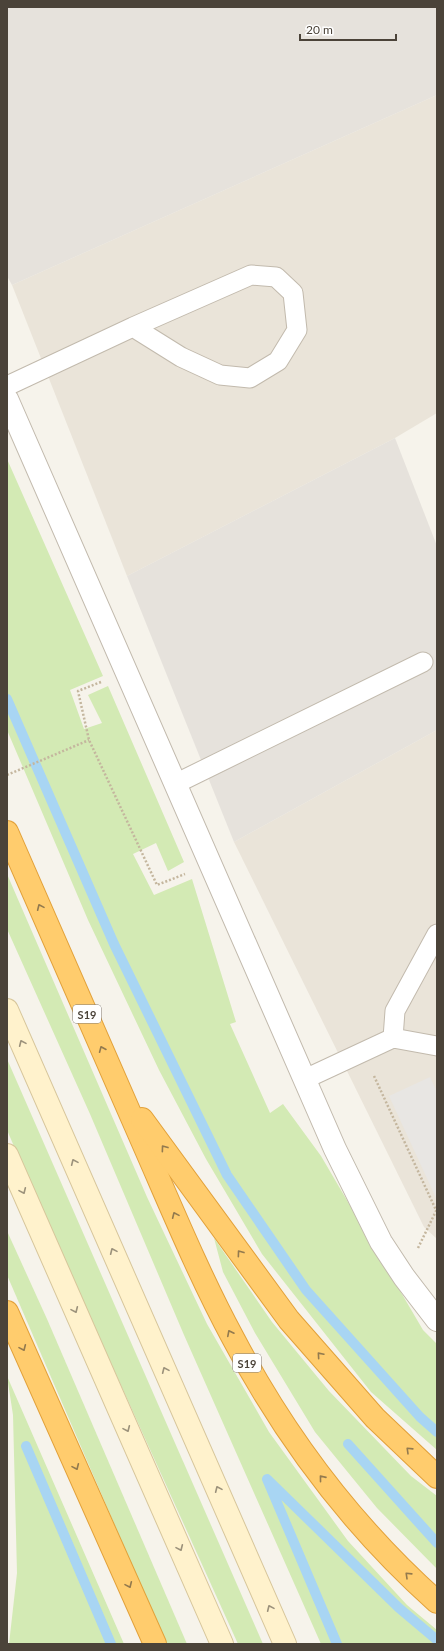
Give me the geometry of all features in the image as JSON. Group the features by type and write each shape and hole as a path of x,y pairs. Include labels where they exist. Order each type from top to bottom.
{"highway":[{"name":"S19","path":"7,832 118,1085 232,1336 268,1400 319,1475 353,1516 392,1559 437,1602"},
{"path":"118,1085 289,1320 375,1418 437,1477"},
{"path":"7,1312 155,1644"}],"main road":[{"path":"7,1010 285,1644"},
{"path":"7,1155 222,1644"}],"street":[{"path":"7,399 335,1149 370,1222 404,1277 437,1320"}],"lane":[{"path":"7,386 133,327 251,275 276,277 293,294 298,330 278,361 250,378 220,375 181,357 133,327"},
{"path":"175,784 423,662"},
{"path":"393,1038 395,1011 437,934"},
{"path":"305,1079 393,1038 437,1046"}],"path":[{"path":"78,690 89,740 157,885"},
{"path":"7,775 89,740"},
{"path":"363,1052 436,1209 417,1251"}],"shaded area":[{"path":"7,7 437,7 437,95 12,285 7,276"},
{"path":"437,95 437,413 395,438 127,576 12,285"},
{"path":"395,438 437,546 437,730 234,842 127,576"},
{"path":"437,730 437,1239 424,1227 234,842"},
{"path":"430,1077 437,1092 437,1200 389,1096"}],"green space":[{"path":"7,459 103,676 70,690 84,729 102,723 88,695 108,686 184,862 168,871 156,843 133,854 154,895 192,879 236,1022 230,1024 270,1113 283,1104 321,1156 423,1330 437,1344 437,1450 371,1392 262,1254 206,1159 159,1070 88,920 7,730"},
{"path":"7,874 147,1197 207,1324 269,1432 348,1541 407,1605 437,1630 437,1644 321,1644 184,1335 90,1114 7,929"},
{"path":"7,1059 263,1644 238,1644 34,1193 7,1130"},
{"path":"7,1231 47,1319 187,1644 166,1644 7,1275"},
{"path":"214,1238 272,1322 329,1391 411,1476 437,1496 437,1569 377,1508 315,1432 255,1333 223,1272"},
{"path":"7,1376 124,1644 9,1644 17,1573 13,1415"}],"waterway":[{"path":"7,699 114,944 227,1175 306,1290 420,1417 437,1432"},
{"path":"348,1444 437,1543"},
{"path":"26,1446 111,1644"},
{"path":"337,1644 267,1479 399,1608 437,1640"}]}
